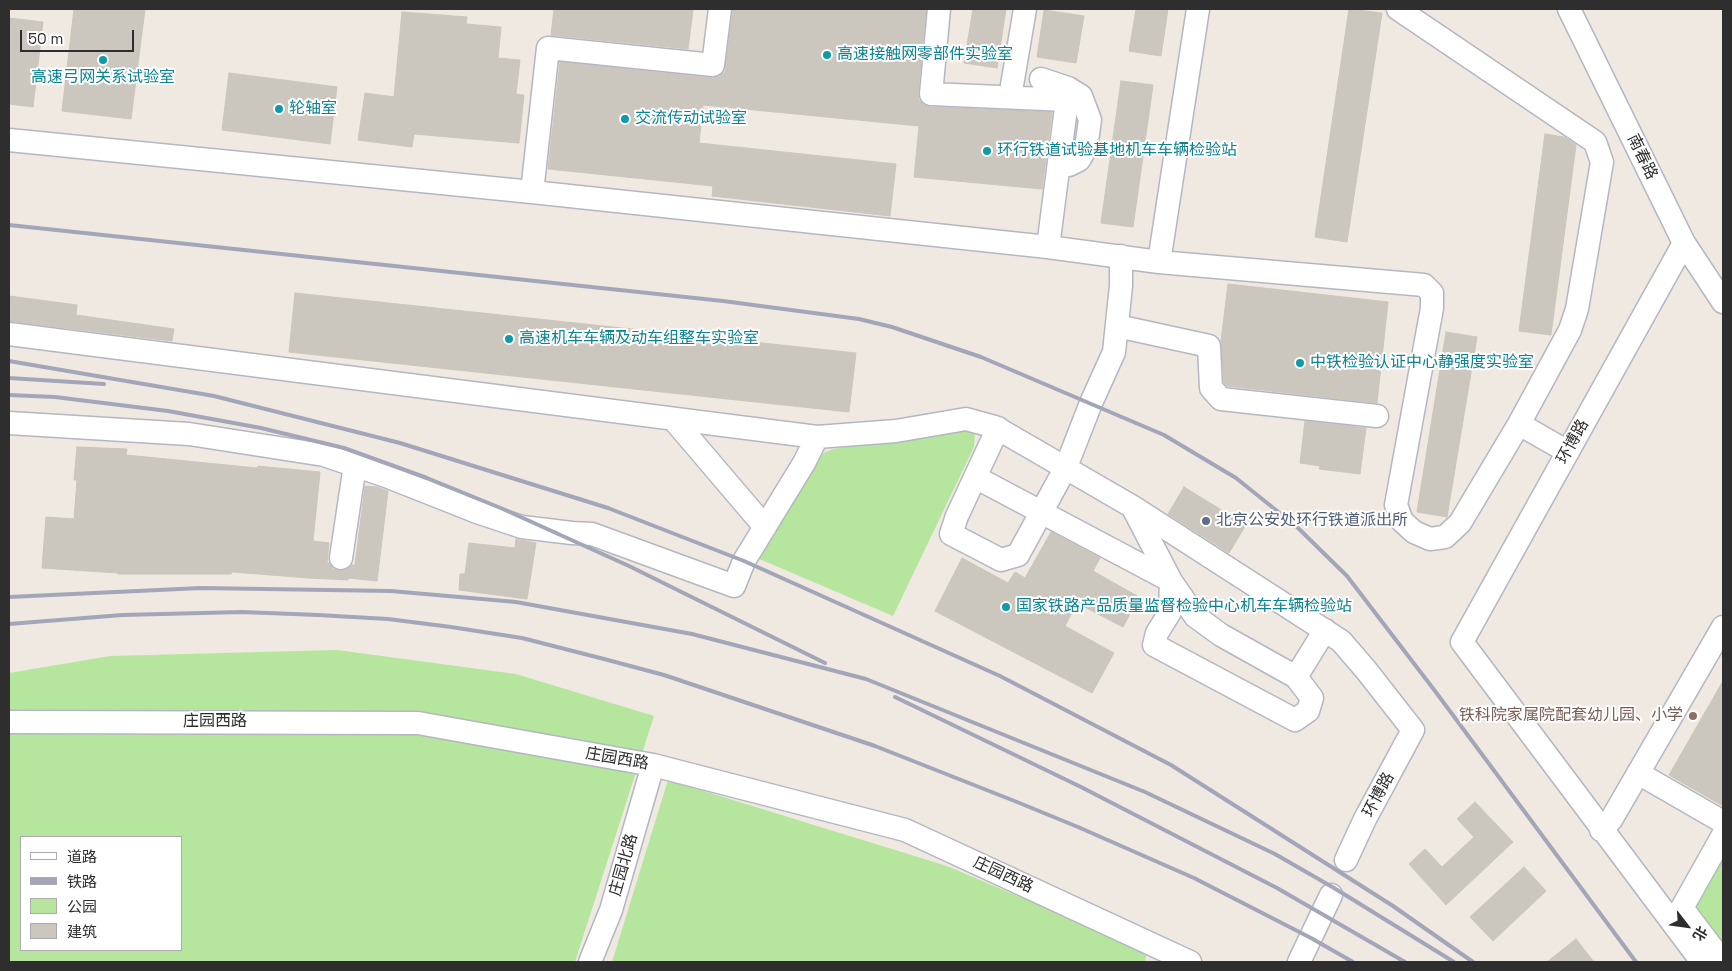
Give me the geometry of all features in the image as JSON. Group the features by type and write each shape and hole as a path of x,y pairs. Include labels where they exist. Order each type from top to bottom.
{"street":[{"path":"532,192 548,48 713,65 720,9"},
{"path":"939,9 930,94 1067,100 1048,247"},
{"path":"1010,97 1025,9"},
{"path":"1159,262 1198,9"},
{"path":"9,140 532,192 1048,247 1159,262 1424,286 1432,293 1432,308 1396,505 1402,520 1414,532 1430,539 1446,536 1460,523 1519,424 1570,330 1577,309 1602,162 1595,142 1398,9"},
{"name":"南春路","path":"1569,9 1684,243 1723,302"},
{"path":"1041,79 1068,88 1081,96 1090,120 1086,148 1079,160 1069,165 1059,164"},
{"name":"环博路","path":"1601,830 1462,642 1684,243"},
{"path":"998,428 957,516 951,534 978,550 1001,560 1018,555 1042,512 1066,467 1090,402 1114,352 1121,286 1121,256"},
{"path":"1117,326 1209,346 1211,388 1221,399 1377,416"},
{"path":"9,334 817,437 896,431 966,419 998,428 1066,467 1133,507 1324,630 1296,677"},
{"path":"673,419 765,527"},
{"path":"9,423 189,434 324,455 522,527 592,534 734,586 744,561 804,463 817,437"},
{"path":"1519,424 1568,452"},
{"path":"341,558 355,466"},
{"path":"976,477 1171,581"},
{"path":"1133,507 1171,581 1195,616 1221,635 1296,677 1312,698 1308,711 1295,720 1154,646 1157,633 1170,612 1171,581"},
{"path":"1702,962 1601,830 1611,820 1723,627"},
{"name":"环博路","path":"1324,630 1341,641 1413,730 1365,819 1346,860"},
{"name":"庄园西路","path":"9,722 418,723 653,765 905,830 1190,962"},
{"name":"庄园北路","path":"590,962 610,910 653,765"},
{"path":"1638,773 1723,822"},
{"path":"1723,835 1682,908 1723,962"},
{"path":"1299,962 1331,895"}],"green space":[{"path":"968,427 975,434 974,447 893,616 757,558 817,456 833,449"},
{"path":"337,650 516,674 654,716 575,962 9,962 9,673 110,656"},
{"path":"668,780 947,866 1147,951 1145,962 612,962"},
{"path":"1723,854 1723,953 1694,918 1695,898"}],"building":[{"name":"高速弓网关系试验室","path":"74,9 145,9 131,119 62,111"},
{"path":"554,9 693,10 688,49 551,35"},
{"path":"733,9 926,9 918,93 919,100 924,105 930,107 1052,112 1042,189 914,177 919,126 703,105 699,143 896,164 890,216 712,196 713,186 548,169 560,62 712,78 718,77 725,72"},
{"path":"973,9 1006,9 997,68 964,63"},
{"path":"1136,9 1168,9 1161,56 1129,51"},
{"path":"1349,9 1382,13 1347,242 1315,237"},
{"path":"1044,10 1084,16 1076,63 1037,57"},
{"path":"402,12 467,17 466,24 501,27 498,58 520,60 516,94 524,95 519,143 414,134 412,147 358,140 365,93 394,97"},
{"path":"9,18 43,22 33,107 9,104"},
{"name":"轮轴室","path":"229,73 337,87 330,144 222,130"},
{"path":"1121,81 1153,85 1133,227 1101,223"},
{"path":"1545,134 1564,137 1576,145 1551,335 1519,331"},
{"name":"中铁检验认证中心静强度实验室","path":"1228,284 1388,302 1377,403 1227,386 1224,383 1221,341"},
{"name":"高速机车车辆及动车组整车实验室","path":"295,293 856,353 849,412 289,352"},
{"path":"9,296 77,305 76,315 174,329 172,341 9,321"},
{"path":"1446,332 1477,337 1447,517 1417,512"},
{"path":"1305,421 1366,428 1360,474 1319,469 1320,466 1300,463"},
{"path":"77,447 127,449 126,455 257,468 258,466 320,472 313,541 329,543 327,563 333,569 340,571 355,565 365,486 377,487 388,491 377,581 232,572 231,574 118,574 42,568 46,517 74,519 77,480 74,480"},
{"name":"北京公安处环行铁道派出所","path":"1184,487 1246,525 1229,553 1168,514"},
{"name":"国家铁路产品质量监督检验中心机车车辆检验站","path":"1051,532 1100,558 1093,571 1139,597 1123,627 1077,603 1065,626 1114,653 1092,693 935,611 962,558 1008,583 1015,572 1025,578"},
{"path":"516,539 536,543 527,599 459,590 460,574 465,574 469,543 515,548"},
{"path":"1723,681 1723,806 1669,775"},
{"path":"1475,802 1513,842 1446,905 1409,864 1425,849 1442,867 1474,837 1457,819"},
{"path":"1524,867 1546,891 1493,941 1470,917"},
{"path":"1576,939 1594,962 1547,962"}],"railway":[{"path":"9,225 723,301 859,319 892,327 981,357 1164,435 1236,478 1297,527 1347,576 1435,691 1636,962"},
{"path":"9,361 214,396 400,443 608,508 744,561 1000,676 1171,765 1393,906 1473,962"},
{"path":"9,378 104,384"},
{"path":"9,395 55,397 168,411 261,428 344,448 427,478 503,509 629,566 825,663"},
{"path":"9,597 201,588 391,591 516,602 692,634 866,679 1145,792 1275,854 1454,962"},
{"path":"9,624 122,615 242,612 388,619 522,638 664,675 875,746 1078,827 1194,878 1311,938 1353,962"},
{"path":"895,697 1081,787 1277,888 1405,962"}],"place":[{"name":"高速接触网零部件实验室","path":"827,55"},
{"name":"高速弓网关系试验室","path":"103,60"},
{"name":"轮轴室","path":"279,109"},
{"name":"交流传动试验室","path":"625,119"},
{"name":"环行铁道试验基地机车车辆检验站","path":"987,151"},
{"name":"高速机车车辆及动车组整车实验室","path":"509,339"},
{"name":"中铁检验认证中心静强度实验室","path":"1300,363"},
{"name":"北京公安处环行铁道派出所","path":"1206,521"},
{"name":"国家铁路产品质量监督检验中心机车车辆检验站","path":"1006,607"},
{"name":"铁科院家属院配套幼儿园、小学","path":"1693,716"}]}
